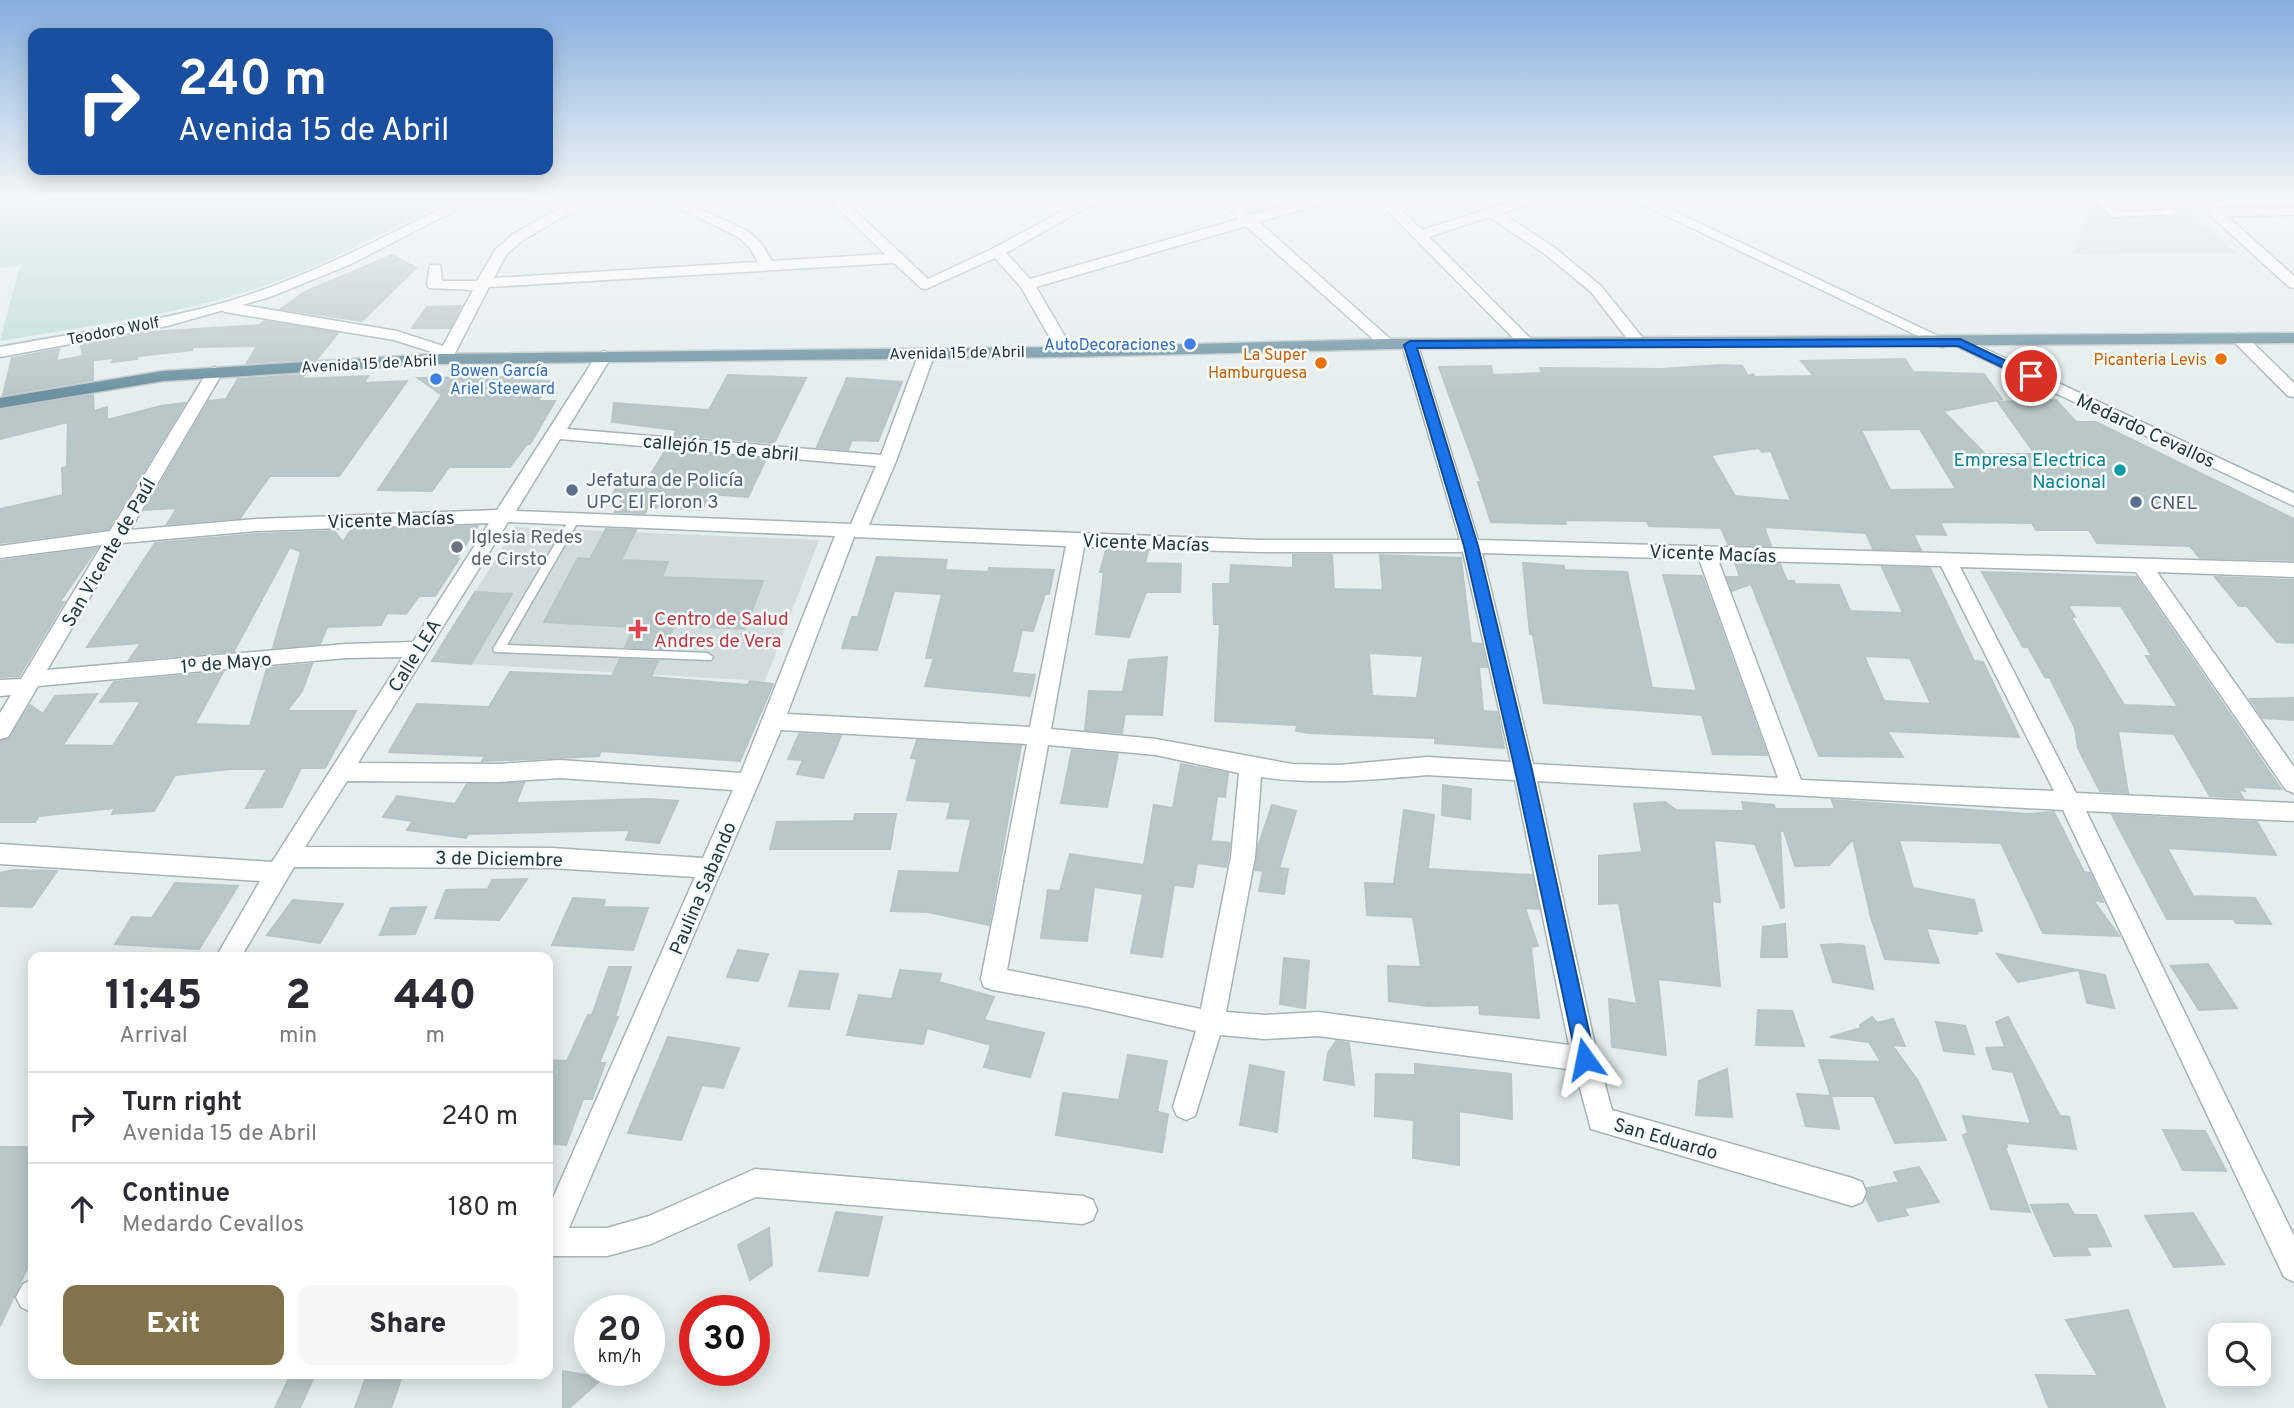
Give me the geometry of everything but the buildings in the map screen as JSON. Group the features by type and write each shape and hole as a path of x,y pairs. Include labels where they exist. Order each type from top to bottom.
{"main road":[{"name":"Avenida 15 de Abril","path":"0,403 115,383 215,372 445,356 1066,352 1388,344 2294,338"}],"street":[{"path":"225,307 310,276 340,262"},
{"path":"225,307 397,336 445,356 496,262"},
{"path":"765,262 768,267"},
{"path":"435,268 434,285 844,262"},
{"path":"901,262 926,285 976,262"},
{"path":"1006,262 1027,285 1066,352"},
{"path":"1027,285 1107,262"},
{"path":"1296,262 1388,344"},
{"path":"1446,262 1528,344"},
{"path":"1563,262 1595,289 1638,342"},
{"name":"Medardo Cevallos","path":"1776,262 2294,500"},
{"path":"2269,262 2294,262"},
{"path":"2269,262 2294,284"},
{"name":"Teodoro Wolf","path":"0,352 225,307"},
{"path":"2239,338 2294,392"},
{"name":"San Eduardo","path":"1410,345 1471,546 1524,770 1585,1059 1601,1120 1852,1192"},
{"name":"Paulina Sabando","path":"553,1230 748,782 852,531 887,461 927,353"},
{"name":"Calle LEA","path":"231,952 282,864 604,356"},
{"name":"San Vicente de Paúl","path":"0,731 215,372"},
{"name":"callejón 15 de abril","path":"556,433 887,461"},
{"name":"Vicente Macías","path":"0,552 115,537 342,521 503,516 1261,546 1471,546 2294,570"},
{"path":"1076,540 993,979 1089,996 1211,1023 1265,1027 1318,1024 1585,1059"},
{"path":"1706,552 1793,788"},
{"path":"1948,561 2070,802 2294,1268"},
{"path":"2142,566 2294,784"},
{"name":"1º de Mayo","path":"0,688 31,682 332,653 418,649"},
{"path":"774,721 1040,736 1156,747 1292,773 1339,774 1427,766 1793,788 2294,812"},
{"path":"1186,1107 1211,1023 1243,857 1251,767"},
{"path":"340,772 498,773 560,769 748,782"},
{"name":"3 de Diciembre","path":"0,854 282,864 552,858 710,867"},
{"path":"553,1242 607,1242 651,1230 755,1183 1083,1210"}],"lane":[{"path":"573,520 499,649 707,657"}],"shaded area":[{"name":"Centro de Salud Andres de Vera","path":"515,527 819,540 765,681 471,664 511,594 475,592"}],"green space":[{"path":"0,262 324,262 278,281 221,299 95,326 0,341 20,265 0,268"}],"place":[{"name":"AutoDecoraciones","path":"1190,344"},
{"name":"Picanteria Levis","path":"2221,359"},
{"name":"La Super Hamburguesa","path":"1321,363"},
{"name":"Bowen García Ariel Steeward","path":"436,379"},
{"name":"Empresa Electrica Nacional","path":"2120,470"},
{"name":"Jefatura de Policía UPC El Floron 3","path":"572,490"},
{"name":"CNEL","path":"2136,502"},
{"name":"Iglesia Redes de Cirsto","path":"457,547"},
{"name":"Centro de Salud Andres de Vera","path":"638,629"}],"route":[{"path":"1585,1059 1524,770 1471,546 1410,345 1960,342 2031,376"}]}
